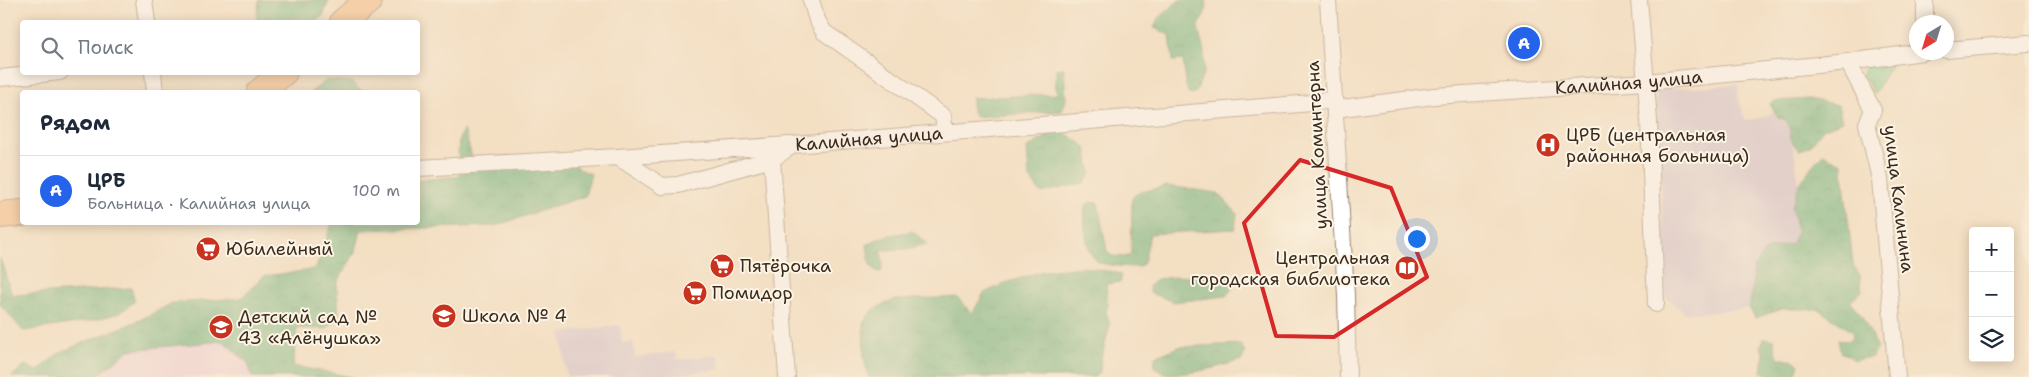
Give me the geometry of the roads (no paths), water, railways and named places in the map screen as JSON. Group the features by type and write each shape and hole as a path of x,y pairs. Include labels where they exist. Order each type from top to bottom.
{"highway":[{"path":"345,20 369,0"},
{"path":"262,90 280,75"},
{"path":"0,215 20,213"}],"street":[{"path":"144,0 147,20"},
{"path":"812,0 817,20 824,32 943,116 945,132"},
{"name":"улица Коминтерна","path":"1328,0 1346,295 1348,377"},
{"path":"1639,0 1646,82 1656,304"},
{"path":"1925,0 1925,15"},
{"path":"1954,49 2029,44"},
{"name":"Калийная улица","path":"618,157 662,186 678,185 772,158 794,145 1312,103 1335,104 1646,82 1848,62 1909,54"},
{"name":"улица Калинина","path":"1848,62 1873,110 1867,124 1880,179 1897,377"},
{"path":"0,78 30,75"},
{"path":"153,75 155,90"},
{"path":"420,168 794,145"},
{"path":"772,158 787,377"}],"place":[{"name":"ЦРБ","path":"1524,43"},
{"name":"ЦРБ (центральная районная больница)","path":"1548,145"},
{"name":"Юбилейный","path":"208,249"},
{"name":"Пятёрочка","path":"722,266"},
{"name":"Центральная городская библиотека","path":"1407,268"},
{"name":"Помидор","path":"695,293"},
{"name":"Школа № 4","path":"444,316"},
{"name":"Детский сад № 43 «Алёнушка»","path":"221,327"}]}
